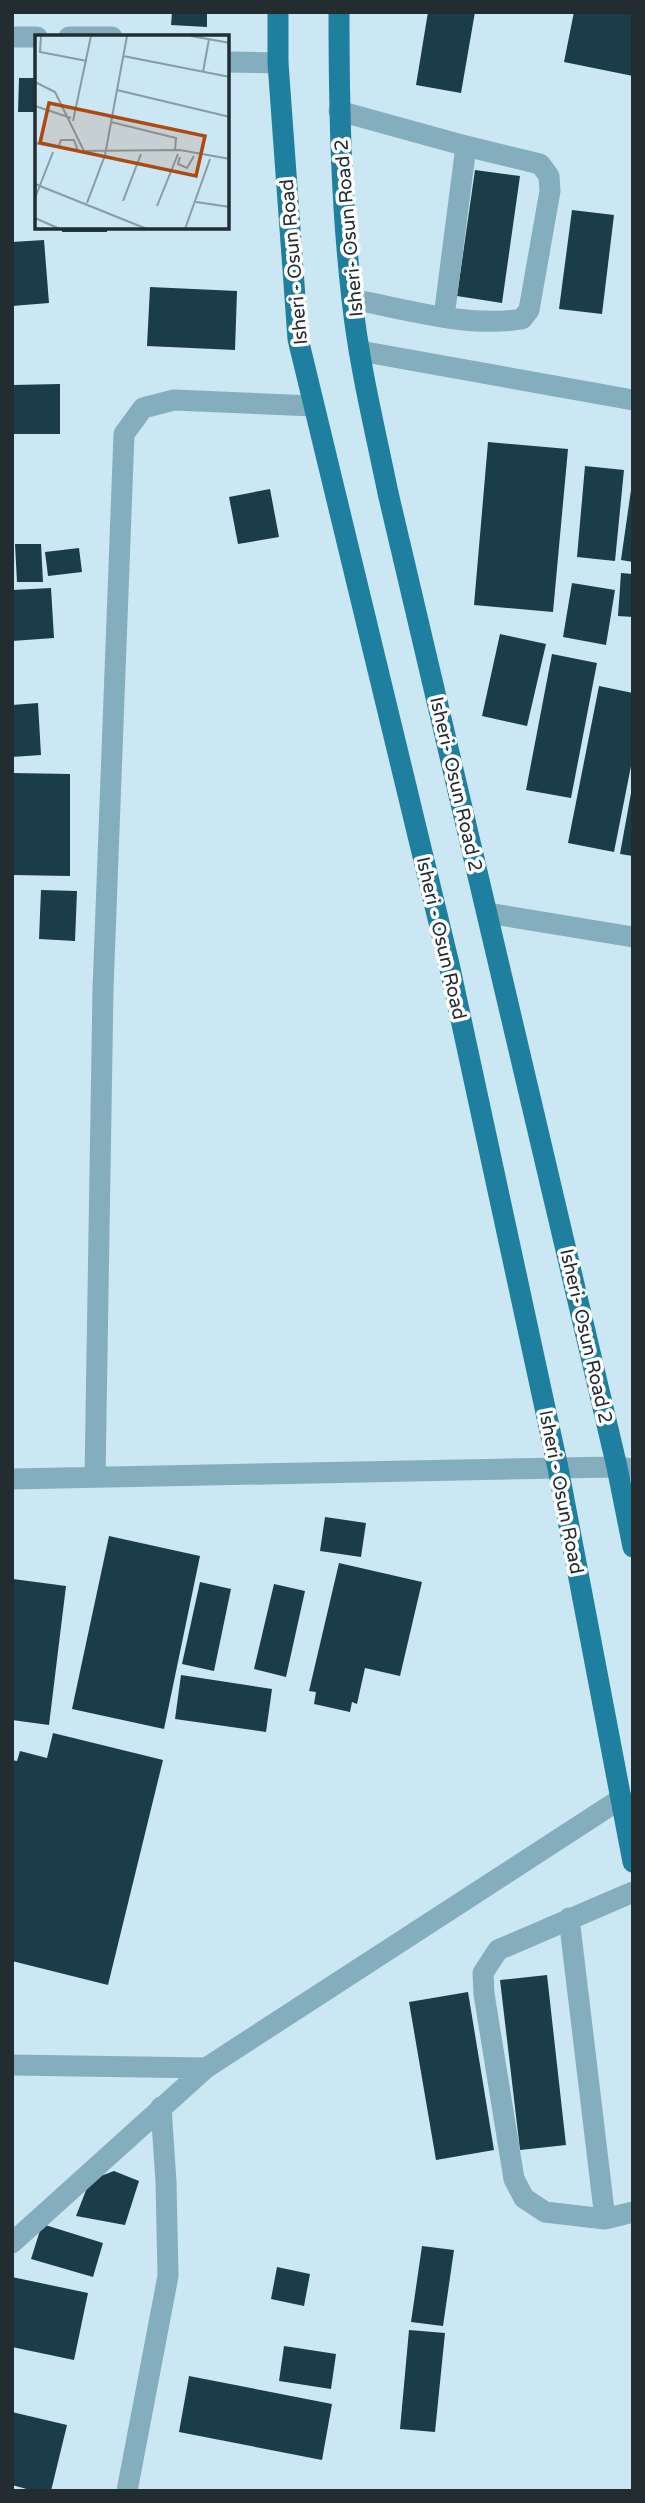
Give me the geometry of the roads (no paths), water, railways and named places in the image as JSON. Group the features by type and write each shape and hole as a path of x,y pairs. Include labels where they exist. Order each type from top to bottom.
{"main road":[{"name":"Isheri - Osun Road","path":"278,12 278,63 298,339 449,964 558,1468 633,1861"},
{"name":"Isheri- Osun Road 2","path":"339,12 339,111 352,299 359,351 388,493 488,913 625,1468 633,1547"}],"street":[{"path":"12,37 35,37"},
{"path":"229,62 278,63"},
{"path":"339,111 540,164 549,176 550,191 530,310 522,319 506,321 444,317 352,299"},
{"path":"444,317 466,146"},
{"path":"359,351 633,400"},
{"path":"95,1477 103,989 124,434 143,408 174,400 313,406"},
{"path":"488,913 633,937"},
{"path":"12,1479 625,1468"},
{"path":"12,2243 206,2068 622,1798"},
{"path":"633,1892 498,1950 484,1973 484,1994 513,2179 524,2198 545,2211 605,2219 633,2212"},
{"path":"569,1918 605,2219"},
{"path":"12,2065 206,2068"},
{"path":"127,2491 168,2276 166,2182 160,2107"}]}
